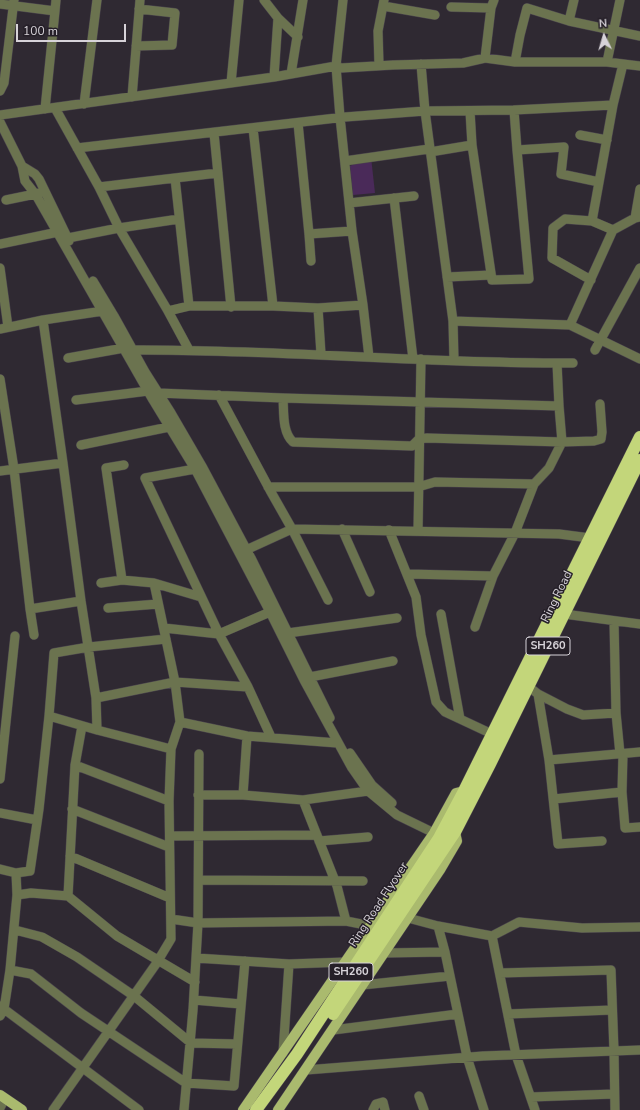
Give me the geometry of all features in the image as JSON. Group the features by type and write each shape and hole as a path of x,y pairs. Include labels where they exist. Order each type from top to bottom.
{"highway":[{"name":"Ring Road","path":"455,832 490,764 523,683 590,538 640,437"},
{"name":"Ring Road","path":"464,791 492,734 564,614 640,460"},
{"name":"Ring Road Flyover","path":"256,1110 297,1054 435,845 464,791"},
{"name":"Ring Road Flyover","path":"266,1110 303,1059 455,832"}],"main road":[{"path":"243,1110 434,833 456,793 464,791"},
{"path":"278,1110 440,870 457,841 455,832"},
{"path":"2,1104 22,1110"}],"street":[{"path":"45,109 56,0"},
{"path":"84,104 97,0"},
{"path":"231,83 239,0"},
{"path":"264,0 278,18 298,38"},
{"path":"291,74 303,0"},
{"path":"343,0 336,66 352,230 369,357"},
{"path":"569,20 574,0"},
{"path":"607,62 620,0"},
{"path":"0,4 13,3 55,11"},
{"path":"0,91 4,83 13,3"},
{"path":"379,66 378,31 384,3 435,15"},
{"path":"132,97 136,46 140,4 174,13 172,45 136,46"},
{"path":"451,7 493,4 485,58"},
{"path":"515,62 528,4 569,20 640,36"},
{"path":"274,77 278,18"},
{"path":"0,115 274,77 336,66 341,68 464,63 485,58 515,62 607,62 640,66"},
{"path":"421,64 425,111 453,321 454,360"},
{"path":"592,221 613,105 623,64"},
{"path":"77,148 340,118 425,111 514,110 613,105"},
{"path":"55,108 99,187 119,228 189,350"},
{"path":"470,111 472,145 492,280 529,279 514,110"},
{"path":"0,122 22,166 35,174 40,193 103,311 119,333"},
{"path":"298,123 311,261"},
{"path":"253,128 273,306"},
{"path":"214,133 231,307"},
{"path":"580,136 607,140"},
{"path":"345,161 472,145"},
{"path":"517,150 564,148 561,174 599,182"},
{"path":"99,187 218,173"},
{"path":"175,178 189,306"},
{"path":"570,325 614,230 637,218 640,189"},
{"path":"6,200 40,193"},
{"path":"349,203 414,196"},
{"path":"394,198 417,359 420,402 418,531"},
{"path":"0,244 179,219"},
{"path":"591,280 552,258 553,228 565,219 592,221 614,230"},
{"path":"309,234 352,230"},
{"path":"63,236 128,349 148,391 195,469 337,743 372,789 397,815 434,833"},
{"path":"595,350 640,268"},
{"path":"0,269 4,328 43,320 103,311"},
{"path":"447,277 491,275"},
{"path":"168,311 189,306 273,306 318,308 363,305"},
{"path":"318,308 321,354"},
{"path":"43,320 81,600 96,698 97,730"},
{"path":"453,321 570,325 602,339 640,359"},
{"path":"128,349 171,413 199,462 246,550 355,767"},
{"path":"68,358 128,349 573,363"},
{"path":"475,627 493,576 515,533 534,484 549,468 562,442 557,363"},
{"path":"0,379 14,469 34,635"},
{"path":"76,400 148,391"},
{"path":"158,393 559,406"},
{"path":"219,395 292,529 328,600"},
{"path":"282,398 285,430 288,438 293,442 412,446 419,439 562,442 594,441 601,439 600,404"},
{"path":"81,445 169,427"},
{"path":"0,471 63,463"},
{"path":"122,580 106,468 124,465"},
{"path":"195,469 145,478 201,597 248,687 271,737"},
{"path":"268,487 418,487 435,482 534,484"},
{"path":"246,550 292,529 559,534 590,538"},
{"path":"342,529 370,592"},
{"path":"389,530 416,597 421,635 436,702 445,712 492,734"},
{"path":"408,574 493,576"},
{"path":"101,583 122,580 154,583 201,597"},
{"path":"53,1110 158,962 171,939 169,801 171,749 180,722 175,682 154,583"},
{"path":"30,609 81,600"},
{"path":"108,608 158,604"},
{"path":"164,628 219,634 270,612"},
{"path":"441,614 460,719"},
{"path":"564,614 640,624"},
{"path":"288,633 397,618"},
{"path":"614,621 616,713 622,754 622,792 625,828 640,827"},
{"path":"0,779 15,636"},
{"path":"0,869 16,873 30,871 49,716 54,653 89,647 166,639"},
{"path":"310,677 392,661"},
{"path":"96,698 175,682 248,687"},
{"path":"523,683 538,694 567,709 583,715 616,713"},
{"path":"538,694 549,760 558,844 602,841"},
{"path":"49,716 171,749"},
{"path":"180,722 247,736 337,743"},
{"path":"68,896 75,765 82,726"},
{"path":"243,795 247,736"},
{"path":"549,760 640,752"},
{"path":"184,1110 191,1043 198,923 199,754"},
{"path":"75,765 169,801"},
{"path":"198,795 243,795 303,800 372,789"},
{"path":"554,799 622,792"},
{"path":"303,800 335,880 346,921"},
{"path":"72,809 169,847"},
{"path":"0,813 37,820"},
{"path":"170,836 318,838 368,837"},
{"path":"70,856 170,898"},
{"path":"16,873 17,895 15,930 10,970 1,1010 139,1110"},
{"path":"199,880 363,880"},
{"path":"17,895 31,893 68,896 117,936 158,962 195,982"},
{"path":"408,918 438,926 492,936 519,922 582,928 640,927"},
{"path":"170,919 198,923 346,921 371,926"},
{"path":"438,926 445,952 467,1057 484,1110"},
{"path":"15,930 42,937 77,957 134,996 191,1043 237,1044"},
{"path":"492,936 516,1055 535,1110"},
{"path":"384,953 445,952"},
{"path":"196,958 289,964 346,962"},
{"path":"10,970 31,974 81,1013 186,1083 234,1086 245,961"},
{"path":"283,1053 289,964"},
{"path":"500,974 611,970 615,1110"},
{"path":"362,985 450,976"},
{"path":"194,1000 241,1004"},
{"path":"508,1014 612,1010"},
{"path":"332,1030 458,1014"},
{"path":"306,1070 467,1057 640,1050"},
{"path":"531,1097 614,1094"},
{"path":"419,1096 424,1110"},
{"path":"373,1110 376,1104 383,1102 385,1110"}],"shaded area":[{"path":"371,157 375,193 353,195 350,166"}]}
